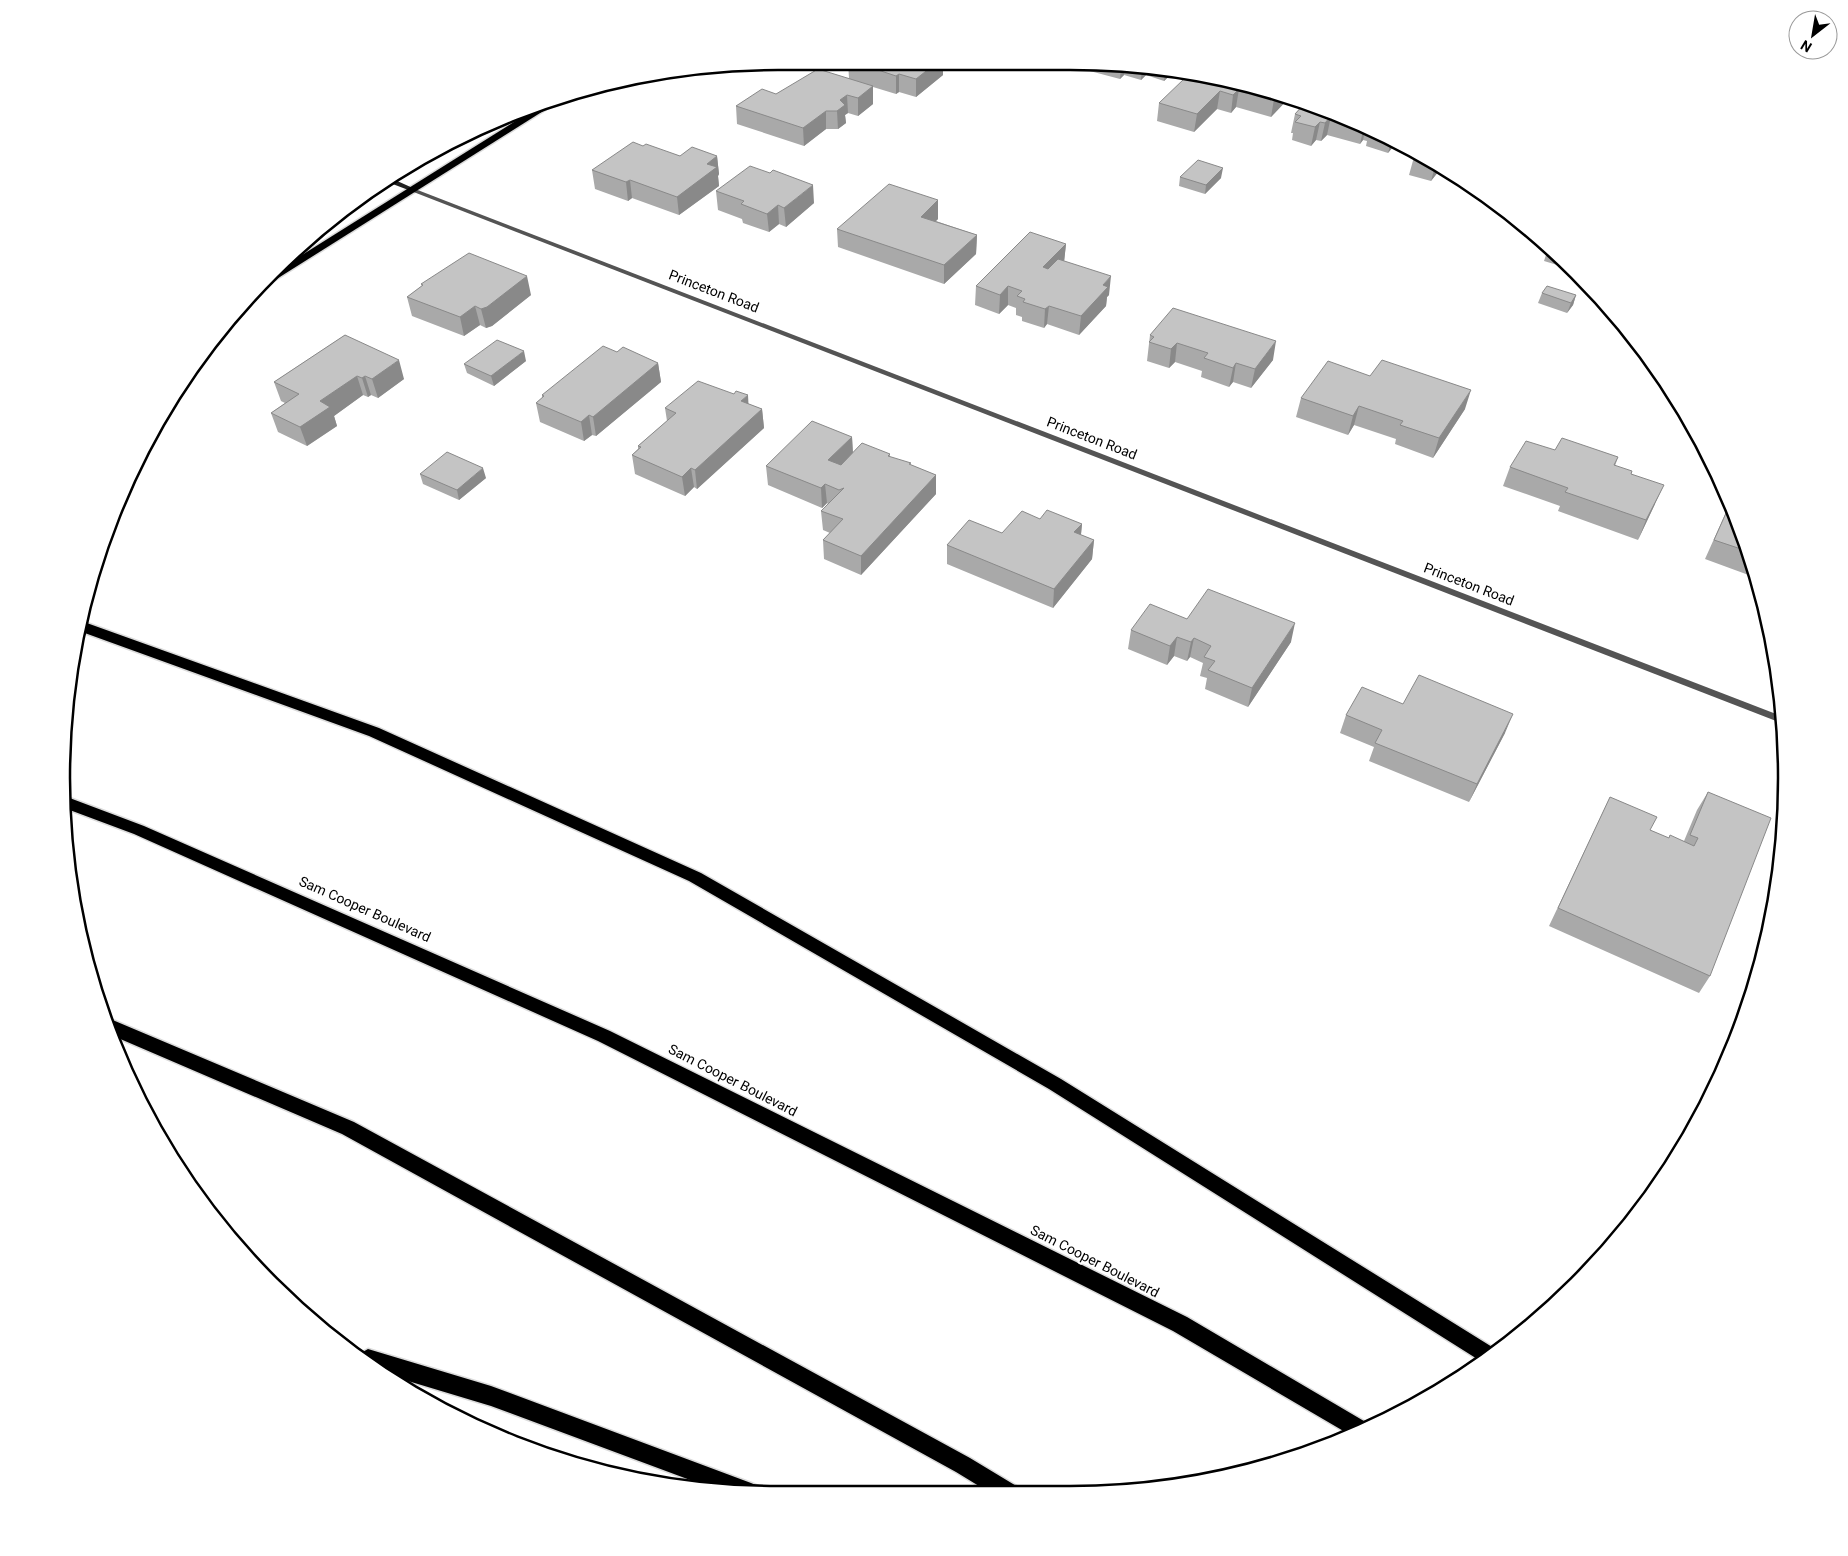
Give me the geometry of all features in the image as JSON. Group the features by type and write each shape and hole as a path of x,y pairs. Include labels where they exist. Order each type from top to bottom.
{"highway":[{"path":"87,628 374,732 695,877 1055,1084 1484,1352"},
{"name":"Sam Cooper Boulevard","path":"71,805 139,830 604,1036 1180,1324 1354,1426"},
{"path":"117,1029 348,1128 963,1464 998,1486"},
{"path":"380,1364 491,1396 725,1483"}],"main road":[{"path":"284,270 528,116"}],"street":[{"name":"Princeton Road","path":"396,182 1775,718"}],"building":[{"path":"816,70 873,86 858,98 847,95 840,100 845,105 837,111 826,111 803,128 736,106 762,89 776,94"},
{"path":"878,70 927,70 916,79 899,74 896,76"},
{"path":"1183,80 1237,91 1233,95 1220,91 1197,114 1159,103"},
{"path":"1300,109 1328,119 1325,123 1320,122 1315,127 1295,122 1301,116 1295,114"},
{"path":"633,142 643,146 646,144 680,156 692,147 717,156 707,164 717,167 677,197 630,180 626,182 592,170"},
{"path":"1198,160 1223,168 1206,185 1180,177"},
{"path":"750,166 770,173 773,170 813,185 784,208 778,205 767,214 741,204 744,201 716,191"},
{"path":"889,184 938,200 921,217 977,235 944,265 837,229"},
{"path":"1030,232 1066,244 1043,267 1048,269 1058,259 1111,276 1103,285 1108,287 1081,316 1049,306 1045,309 1023,302 1025,299 1017,296 1022,291 1008,286 1000,295 976,286"},
{"path":"469,253 527,276 487,307 481,309 475,306 460,317 407,297 423,285 421,284"},
{"path":"1547,286 1576,295 1571,303 1542,293"},
{"path":"1173,308 1276,341 1255,369 1236,363 1233,368 1204,358 1208,353 1177,343 1171,349 1149,342 1154,337 1150,335"},
{"path":"345,335 399,360 372,379 365,376 362,378 357,376 320,401 330,407 300,427 271,413 299,394 274,382"},
{"path":"497,340 524,351 491,376 464,364"},
{"path":"603,346 617,352 623,347 658,363 593,417 589,415 581,422 536,403 544,396 542,395"},
{"path":"1382,360 1471,390 1439,438 1400,425 1403,421 1359,406 1353,416 1301,398 1328,361 1370,376"},
{"path":"698,381 734,394 736,391 748,395 741,401 762,409 695,470 691,468 682,477 632,455 641,447 638,446 676,413 665,408"},
{"path":"812,421 852,437 828,460 841,465 862,443 890,454 888,456 911,463 909,464 936,475 861,556 823,540 843,519 821,511 844,488 839,490 825,484 821,488 766,466"},
{"path":"1562,438 1618,457 1614,465 1632,471 1631,474 1664,485 1646,520 1565,492 1568,488 1510,467 1526,441 1555,450"},
{"path":"447,452 483,468 457,490 420,474"},
{"path":"1047,510 1082,524 1074,532 1094,540 1054,589 947,545 969,520 1002,533 1022,511 1040,519"},
{"path":"1726,513 1739,548 1714,540"},
{"path":"1208,589 1295,623 1252,688 1208,670 1215,661 1204,657 1211,646 1194,638 1191,642 1177,637 1170,646 1131,630 1150,604 1187,619"},
{"path":"1419,675 1513,714 1477,784 1375,743 1382,730 1346,715 1362,687 1403,704"},
{"path":"1708,792 1771,818 1710,976 1558,908 1610,797 1657,817 1650,830 1669,838 1670,835 1694,846 1698,838 1690,835"}]}
